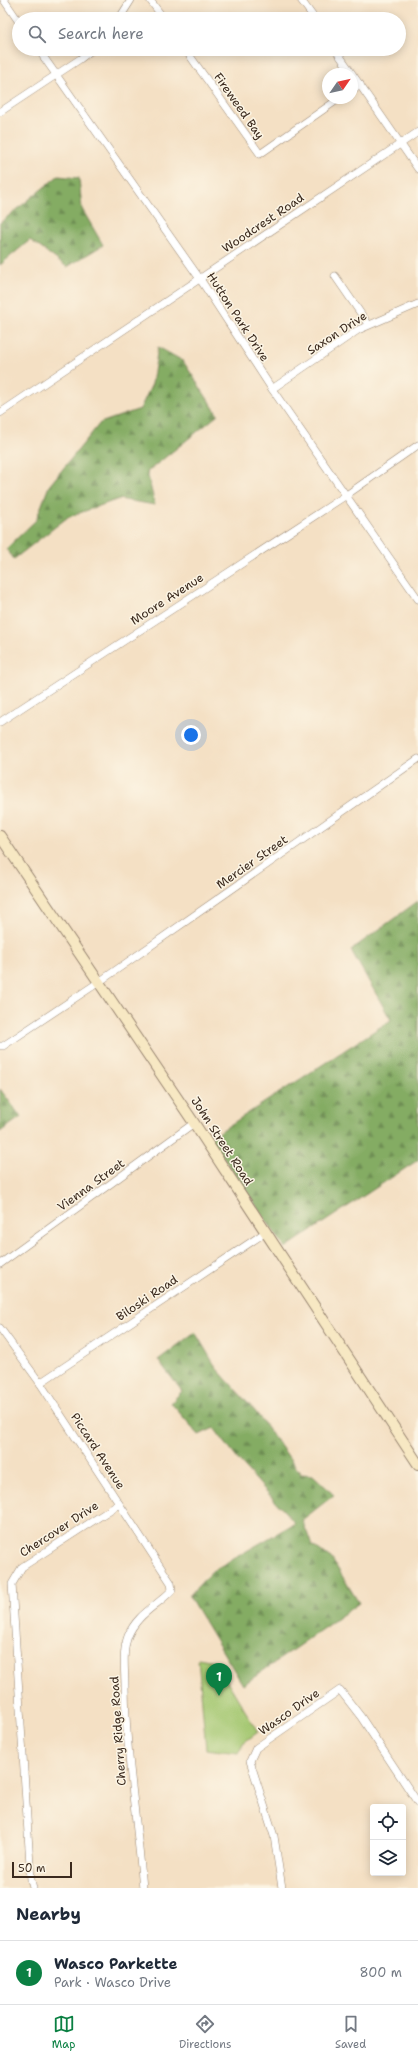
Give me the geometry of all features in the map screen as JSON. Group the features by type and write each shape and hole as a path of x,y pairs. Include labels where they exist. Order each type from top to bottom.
{"main road":[{"name":"John Street Road","path":"0,836 194,1123 418,1464"}],"street":[{"path":"4,0 12,12"},
{"path":"123,12 131,0"},
{"path":"150,0 159,12"},
{"path":"301,0 310,12"},
{"name":"Hutton Park Drive","path":"43,56 200,279 272,389 345,496 418,598"},
{"path":"0,112 84,56"},
{"name":"Fireweed Bay","path":"190,56 260,154 331,104"},
{"path":"341,56 418,169"},
{"name":"Woodcrest Road","path":"0,413 418,132"},
{"path":"335,276 368,324"},
{"name":"Saxon Drive","path":"272,389 368,324 418,304"},
{"name":"Moore Avenue","path":"0,722 345,496 418,445"},
{"name":"Mercier Street","path":"0,1046 3,1046 99,982 418,759"},
{"name":"Vienna Street","path":"0,1264 194,1123"},
{"name":"Biloski Road","path":"40,1383 266,1232"},
{"name":"Piccard Avenue","path":"0,1328 40,1383 171,1583 172,1590"},
{"name":"Chercover Drive","path":"33,1888 31,1880 12,1584 22,1567 119,1504"},
{"name":"Cherry Ridge Road","path":"143,1888 126,1711 124,1650 129,1635 136,1622 144,1612 172,1590"},
{"name":"Wasco Drive","path":"282,1888 274,1836 250,1761 256,1748 340,1690 361,1717 418,1803"}],"green space":[{"path":"58,176 79,178 82,209 103,245 67,267 30,240 0,265 0,223"},
{"path":"158,347 183,361 218,415 147,472 155,505 119,499 68,517 14,559 6,549 36,520 49,486 100,423 140,409 152,384"},
{"path":"418,901 418,1160 285,1248 210,1138 391,1020 351,950"},
{"path":"0,1089 21,1117 0,1132"},
{"path":"195,1332 217,1369 255,1411 301,1474 313,1475 334,1495 302,1520 312,1545 331,1558 359,1603 243,1685 189,1596 212,1571 295,1523 239,1461 214,1428 199,1435 171,1403 182,1391 158,1360"},
{"path":"198,1658 215,1661 258,1732 243,1743 238,1753 206,1749"}],"place":[{"name":"Wasco Parkette","path":"219,1696"}]}
